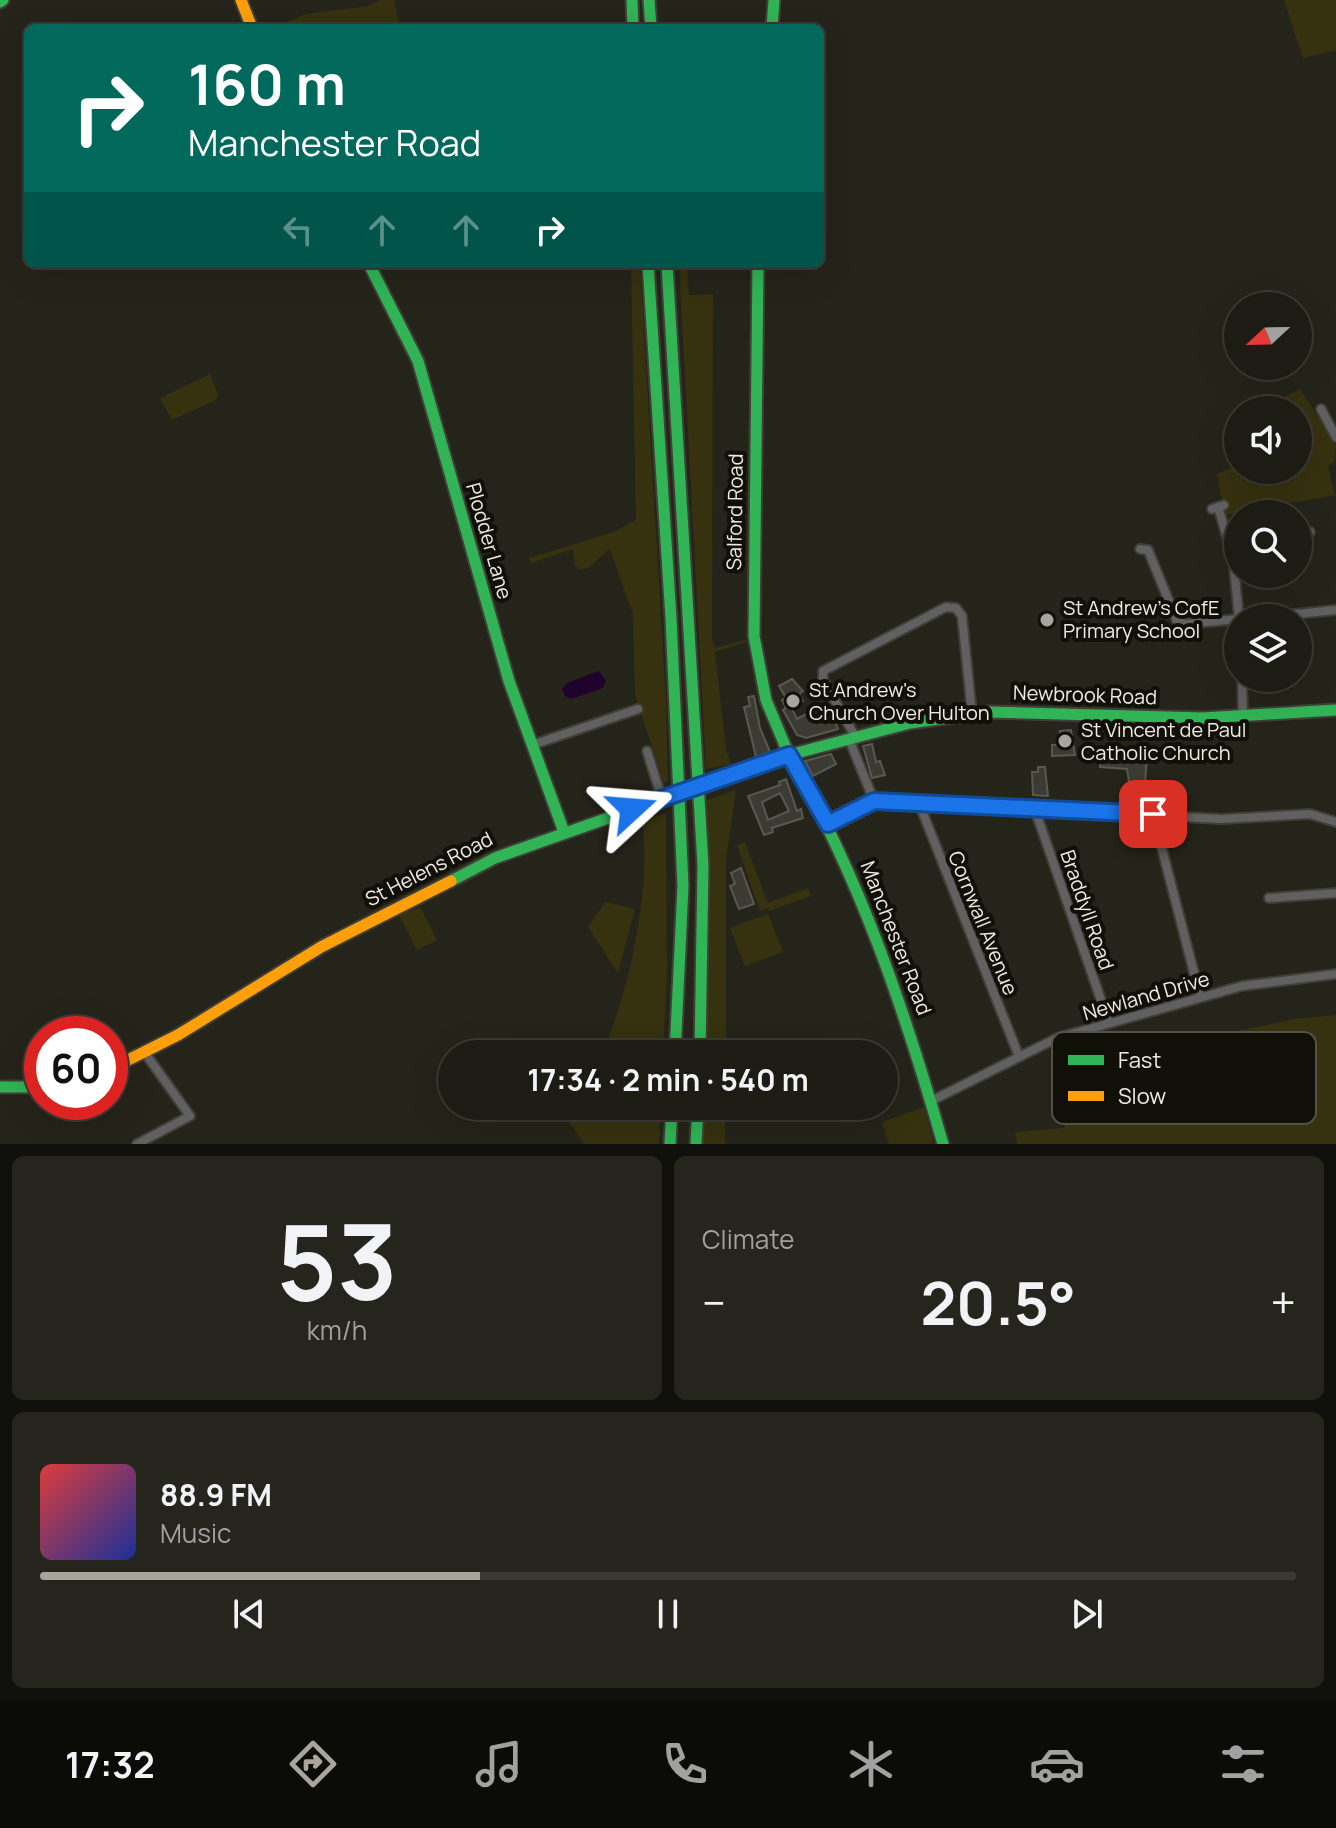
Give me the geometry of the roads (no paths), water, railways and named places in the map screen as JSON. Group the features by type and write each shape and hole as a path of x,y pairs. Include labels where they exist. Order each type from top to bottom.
{"main road":[{"path":"241,0 250,24"},
{"path":"632,0 633,24"},
{"path":"649,0 651,24"},
{"path":"772,24 774,0"},
{"name":"Plodder Lane","path":"371,268 418,361 499,649 564,832"},
{"path":"648,268 671,618 683,886 676,1040"},
{"path":"667,268 703,865 700,1040"},
{"name":"Salford Road","path":"758,268 754,636 766,700 789,755"},
{"name":"Newbrook Road","path":"789,755 852,737 972,714 1032,711 1122,718 1243,717 1336,710"},
{"name":"St Helens Road","path":"128,1061 321,947 504,854 659,797 789,755"},
{"name":"Manchester Road","path":"789,755 828,824 884,958 943,1144"},
{"path":"0,1087 24,1087"},
{"path":"670,1144 671,1120"},
{"path":"696,1144 697,1120"}],"street":[{"path":"1321,409 1336,437"},
{"path":"1218,507 1224,520"},
{"path":"1140,549 1148,550 1177,621 1186,624 1224,620"},
{"path":"874,801 852,737 823,680 823,671 946,607 956,608 962,616 972,714"},
{"path":"1312,612 1336,610"},
{"path":"1242,692 1243,717"},
{"path":"532,745 638,709"},
{"path":"647,751 659,797"},
{"path":"828,824 874,801 1239,819 1310,814 1336,822"},
{"name":"Cornwall Avenue","path":"919,803 1018,1054"},
{"name":"Braddyll Road","path":"1034,807 1109,1023"},
{"path":"1153,814 1200,996"},
{"path":"1269,897 1336,893"},
{"name":"Newland Drive","path":"1078,1032 1162,1010 1200,996 1275,979 1336,974"},
{"name":"Newland Drive","path":"931,1101 1018,1054 1052,1040"},
{"path":"137,1144 190,1116 145,1053"}],"place":[{"name":"St Andrew's CofE Primary School","path":"1047,620"},
{"name":"St Andrew's Church Over Hulton","path":"793,701"},
{"name":"St Vincent de Paul Catholic Church","path":"1065,741"}]}
